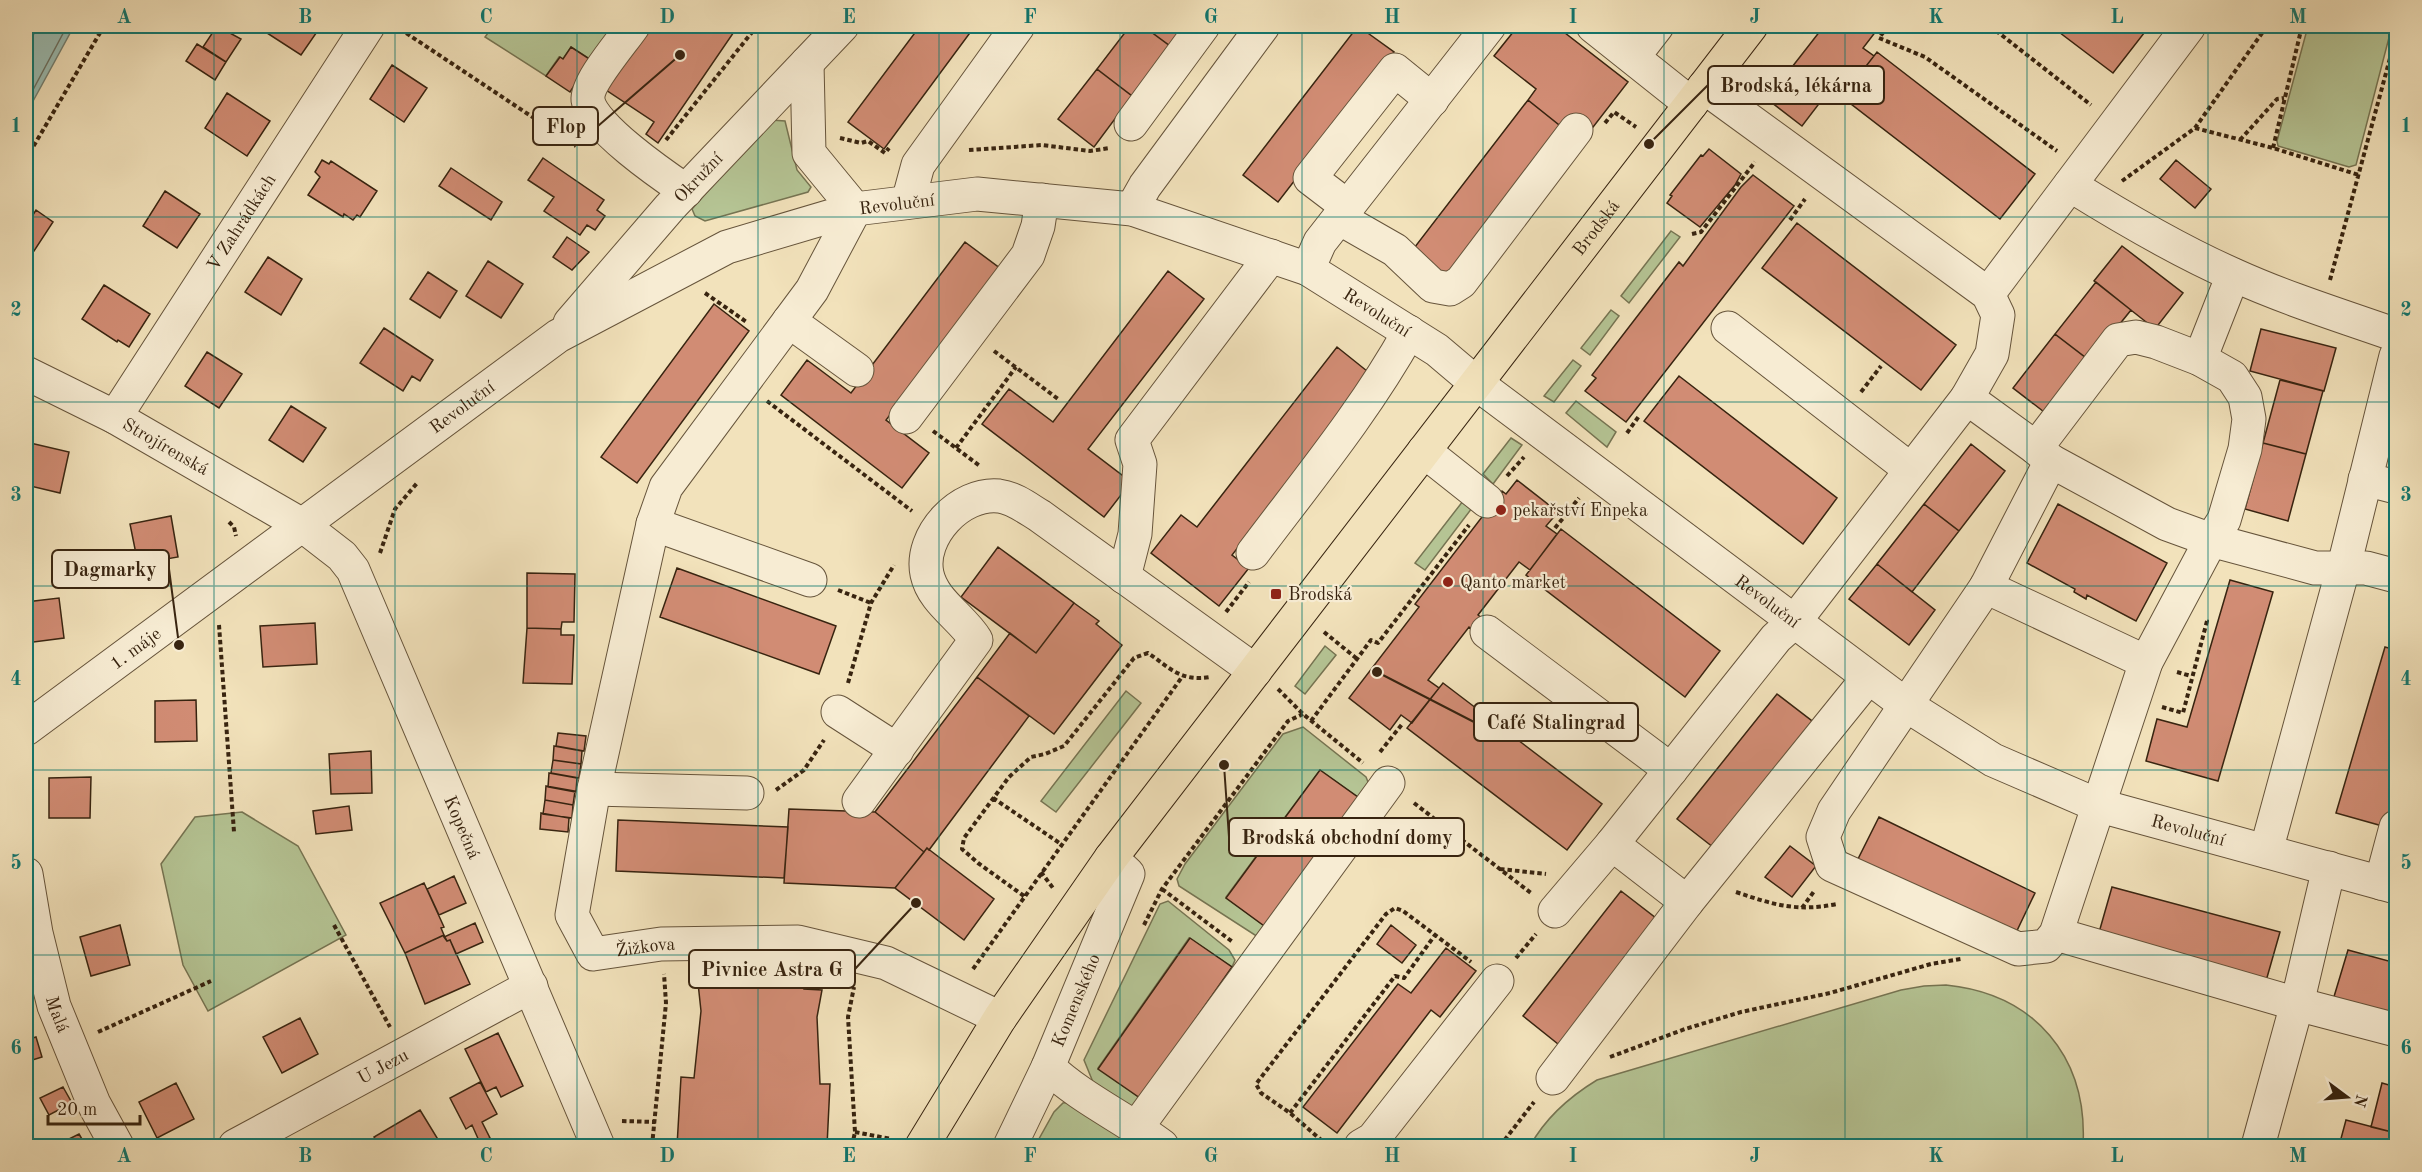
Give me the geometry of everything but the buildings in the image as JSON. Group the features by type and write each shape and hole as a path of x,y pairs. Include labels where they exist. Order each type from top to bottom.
{"main road":[{"name":"Brodská","path":"1111,858 1264,677 1424,451 1751,26"},
{"path":"910,1144 1111,858"}],"street":[{"name":"V Zahrádkách","path":"115,417 368,26"},
{"path":"633,26 591,85 588,100 597,119 647,164 686,191"},
{"path":"908,202 918,165 1018,26"},
{"path":"1124,133 1203,26"},
{"path":"1132,209 1144,186 1254,38 1208,26"},
{"path":"1547,920 1612,844 1776,638 1794,622 1967,398 1992,354 1998,315 1988,294 1774,137 1633,57 1593,26"},
{"path":"1633,57 1657,26"},
{"path":"1988,294 2083,185 2115,124 2189,26"},
{"name":"Okružní","path":"558,336 686,191 807,63 836,27"},
{"path":"1308,269 1320,242 1432,100 1478,29"},
{"path":"747,794 594,789 653,524 666,487 812,290 855,208 809,153 807,63"},
{"path":"1432,100 1395,70 1310,178 1343,213 1395,250 1433,286 1450,289 1461,282 1589,129"},
{"path":"2083,185 2233,275 2397,335"},
{"name":"Revoluční","path":"302,525 558,336 727,247 855,208 977,194 1132,209 1308,269 1409,332 1437,350 1476,383 1868,678 1993,760 2097,805 2389,885"},
{"path":"907,415 1028,255 1038,226 1042,200"},
{"path":"1124,577 1135,534 1140,464 1132,440 1271,256"},
{"path":"2200,359 2233,275"},
{"path":"1728,328 1911,470"},
{"path":"781,332 857,370"},
{"path":"1253,553 1361,410 1385,375 1409,332"},
{"path":"2136,337 2200,359 2232,377 2246,396 2249,419 2245,449 2224,520 2146,662 2056,934 2046,946 2018,949 1832,865 1823,837 1834,811 1986,587 2044,455 2118,340 2136,337"},
{"path":"2266,851 2343,569 2397,356"},
{"name":"Strojírenská","path":"26,373 115,417 302,525"},
{"path":"1967,398 2044,455 2168,524 2211,540 2314,568 2366,568 2397,576"},
{"path":"1424,451 1487,501"},
{"path":"2365,479 2397,487"},
{"path":"859,801 976,640 971,631 941,601 927,576 926,563 932,536 954,510 978,499 997,496 1014,500 1040,516 1264,677"},
{"path":"653,524 810,579"},
{"name":"1. máje","path":"26,729 302,525"},
{"name":"Kopečná","path":"302,525 342,556 360,581 514,927 531,986 598,1146"},
{"path":"1986,587 2146,662"},
{"path":"1487,632 1671,770"},
{"path":"1553,1078 1696,891 1868,678"},
{"path":"838,712 897,750"},
{"path":"1048,1067 1068,1086 1150,1137 1377,769"},
{"name":"Žižkova","path":"594,789 572,915 593,954 661,944 798,942 886,963 1000,1018"},
{"path":"2389,885 2397,826"},
{"path":"1612,844 1696,891"},
{"name":"Komenského","path":"1010,1146 1048,1067 1128,874 1111,858"},
{"path":"2258,1146 2297,1004 2329,868"},
{"name":"Malá","path":"26,874 36,933 54,1006 94,1104 117,1146"},
{"path":"2056,934 2297,1004 2397,1030"},
{"path":"1361,1146 1373,1139 1497,981"},
{"name":"U Jezu","path":"235,1146 531,986"}],"path":[{"path":"26,159 104,26"},
{"path":"394,26 581,149"},
{"path":"647,164 757,26"},
{"path":"1888,26 1879,38 1925,57 2083,185 2195,128 2267,26"},
{"path":"1990,26 2115,124"},
{"path":"2273,148 2302,26"},
{"path":"2322,309 2397,36"},
{"path":"2240,140 2277,99 2284,98"},
{"path":"1589,129 1614,112 1644,133"},
{"path":"2195,128 2273,148 2359,175"},
{"path":"965,150 1042,145 1090,151 1110,148 1124,133"},
{"path":"834,136 861,143 868,141 885,153 892,144"},
{"path":"1692,234 1701,232 1774,137"},
{"path":"700,289 781,332"},
{"path":"956,448 1016,367 1058,399"},
{"path":"743,383 914,512"},
{"path":"907,415 990,474 1014,500"},
{"path":"1627,434 1639,416"},
{"path":"1311,721 1356,658 1371,640 1378,643 1525,455"},
{"path":"379,559 395,509 420,480"},
{"path":"1555,528 1585,489"},
{"path":"223,514 234,527 236,537"},
{"path":"1208,637 1263,561 1253,553"},
{"path":"212,592 219,622 234,832"},
{"path":"747,794 774,791 804,770 818,753 838,712 871,603"},
{"path":"1319,628 1356,658"},
{"path":"974,969 1182,676 1148,653 1134,658 1064,746 1031,757 1009,777 964,838 962,849 1024,896"},
{"path":"2132,699 2183,713 2191,676"},
{"path":"1264,677 1311,721 1377,769 1547,920 1497,981 1404,911 1395,908 1386,914 1256,1084 1261,1093 1290,1113 1328,1146"},
{"path":"1258,961 1162,889 1288,721 1303,714"},
{"path":"1377,769 1403,723"},
{"path":"993,798 1061,844"},
{"path":"1696,891 1760,900 1802,909"},
{"path":"334,925 405,1054"},
{"path":"1290,1113 1395,976 1404,978 1435,934"},
{"path":"1601,1060 1741,1012 1841,990 1931,964 1979,956 1998,940"},
{"path":"652,1146 666,1003 661,944"},
{"path":"852,1146 855,1132 848,1017 859,957"},
{"path":"70,1044 210,981"},
{"path":"1500,1146 1553,1078"},
{"path":"618,1120 655,1122"},
{"path":"855,1132 910,1144"}],"green space":[{"path":"493,26 615,26 591,60 571,47 563,59 559,57 546,76 485,37"},
{"path":"2308,26 2392,26 2356,165 2349,167 2278,146 2277,141"},
{"path":"771,120 785,121 797,170 811,187 808,192 705,221 695,216 692,209"},
{"path":"1671,231 1680,237 1629,303 1621,296"},
{"path":"1611,310 1619,316 1590,355 1581,348"},
{"path":"1573,360 1581,366 1554,402 1544,396"},
{"path":"1576,401 1616,432 1607,447 1566,413"},
{"path":"1511,438 1522,445 1493,484 1483,474"},
{"path":"1463,501 1472,508 1425,570 1415,563"},
{"path":"1325,646 1336,655 1305,694 1295,686"},
{"path":"1126,691 1141,703 1056,812 1041,801"},
{"path":"1303,727 1366,777 1370,787 1362,800 1320,770 1226,897 1267,928 1258,937 1179,886 1177,879 1185,864 1283,734"},
{"path":"242,812 298,846 346,935 208,1011 183,965 161,864 195,817"},
{"path":"1168,901 1229,950 1235,960 1232,967 1189,938 1098,1068 1140,1098 1136,1104 1129,1107 1095,1087 1084,1060 1160,904"},
{"path":"1946,985 1978,991 2006,1001 2030,1016 2050,1036 2065,1058 2076,1085 2082,1114 2083,1146 1530,1146 1559,1108 1597,1080 1901,990"},
{"path":"1079,1101 1151,1146 1035,1146 1054,1112 1063,1103"}],"water":[{"path":"38,26 74,26 26,114 26,49"}],"place":[{"name":"Flop","path":"680,55"},
{"name":"Brodská, lékárna","path":"1649,144"},
{"name":"pekařství Enpeka","path":"1501,510"},
{"name":"Qanto market","path":"1448,582"},
{"name":"Brodská","path":"1276,594"},
{"name":"Dagmarky","path":"179,645"},
{"name":"Café Stalingrad","path":"1377,672"},
{"name":"Brodská obchodní domy","path":"1224,765"},
{"name":"Pivnice Astra G","path":"916,903"}]}
